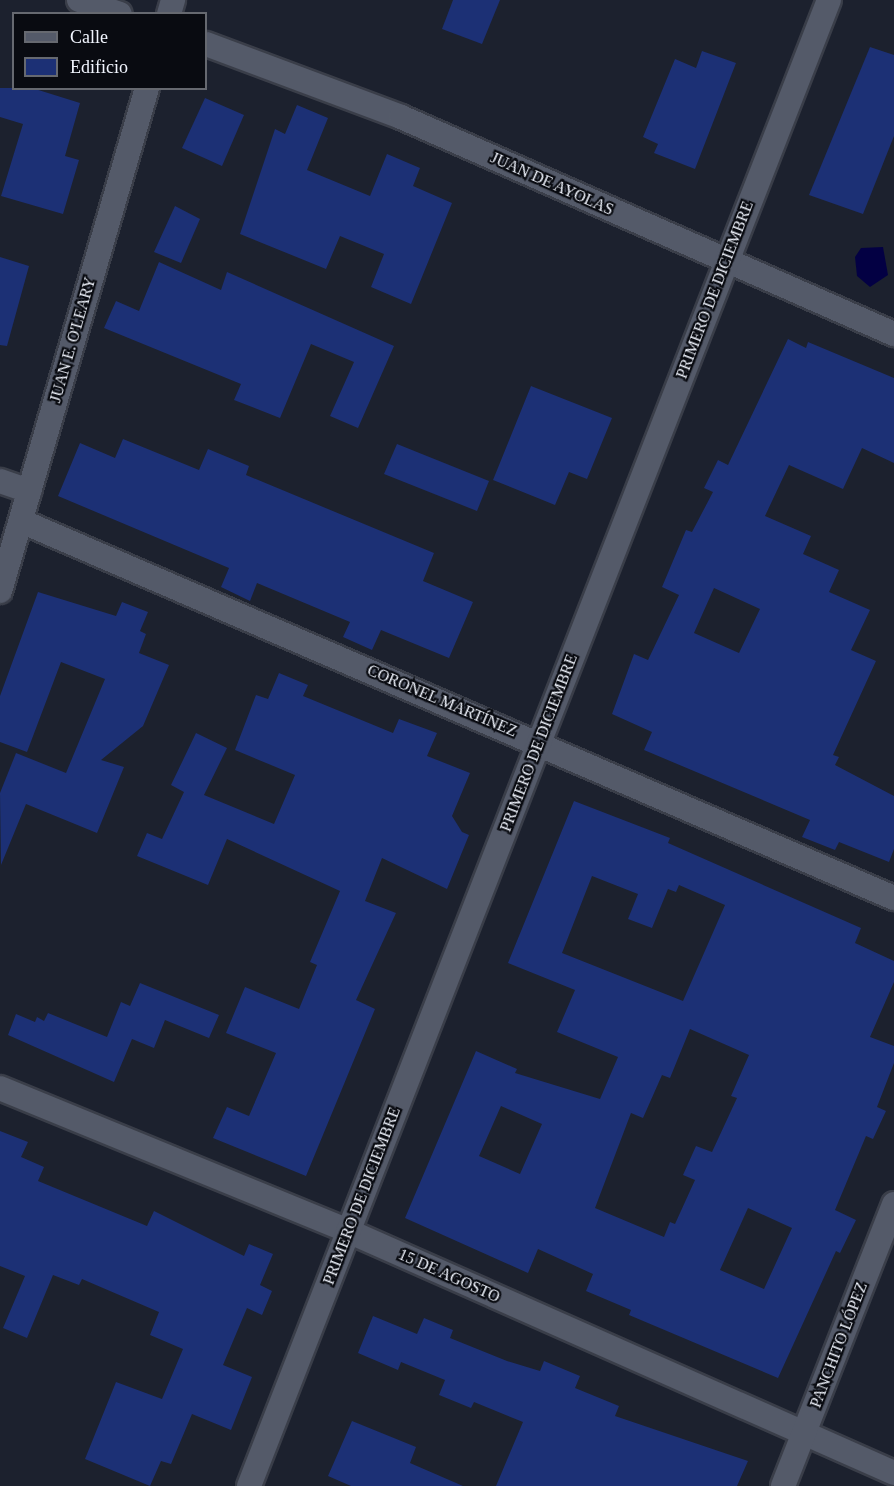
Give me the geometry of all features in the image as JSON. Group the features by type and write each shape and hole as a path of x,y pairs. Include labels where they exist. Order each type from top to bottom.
{"street":[{"path":"79,0 114,12"},
{"name":"PRIMERO DE DICIEMBRE","path":"249,1486 829,0"},
{"name":"JUAN DE AYOLAS","path":"207,44 401,117 726,263 894,334"},
{"name":"JUAN E. O'LEARY","path":"0,591 146,90"},
{"path":"0,482 29,491"},
{"name":"CORONEL MARTÍNEZ","path":"21,521 540,743 894,898"},
{"name":"15 DE AGOSTO","path":"0,1088 348,1231 894,1473"},
{"name":"PANCHITO LÓPEZ","path":"783,1486 894,1204"}],"shaded area":[{"path":"883,247 888,275 870,287 857,276 855,257 861,248"}],"building":[{"path":"453,0 500,0 482,44 442,29"},
{"path":"870,47 894,55 894,136 863,214 809,195"},
{"path":"702,51 736,63 695,169 654,153 658,144 643,137 675,59 696,68"},
{"path":"0,88 38,90 80,103 65,156 79,160 63,214 1,196 23,124 0,117"},
{"path":"205,98 244,115 222,166 182,148"},
{"path":"297,105 328,118 307,170 370,196 387,154 420,168 413,186 452,203 411,304 371,287 384,254 340,236 326,269 240,234 275,129 285,134"},
{"path":"175,206 200,219 181,263 154,252"},
{"path":"0,257 29,266 7,346 0,345"},
{"path":"159,262 221,290 227,272 394,346 358,428 330,416 354,362 311,344 280,418 234,400 241,384 104,328 116,301 139,311"},
{"path":"788,339 806,348 808,342 894,378 894,463 862,448 843,489 789,465 765,516 811,536 803,554 839,570 829,592 870,610 851,650 876,661 833,755 839,757 835,765 894,796 894,849 889,862 839,842 835,850 802,837 810,820 644,750 652,732 612,714 634,654 648,660 679,595 662,587 686,530 692,532 713,492 704,488 718,460 728,465","holes":["714,588 760,609 739,653 694,633"]},
{"path":"531,386 612,418 587,479 569,472 555,505 493,480"},
{"path":"123,439 199,470 208,449 249,466 246,475 434,553 423,581 473,602 449,658 381,630 372,650 343,637 350,622 257,583 250,601 221,587 229,568 58,496 80,443 115,458"},
{"path":"397,444 489,481 477,511 384,474"},
{"path":"38,592 116,616 122,602 148,612 140,631 146,634 139,653 169,665 143,726 101,760 124,767 97,833 26,804 1,865 0,793 16,753 66,773 105,679 61,662 27,752 0,742 0,696"},
{"path":"279,673 308,685 303,696 393,733 399,719 437,733 427,756 470,773 452,816 462,832 469,835 447,889 382,858 365,901 396,913 356,1000 375,1009 306,1176 213,1138 227,1107 249,1116 276,1053 226,1033 245,987 299,1009 317,965 310,962 340,891 227,839 208,885 137,856 147,833 162,839 184,792 171,785 196,733 227,748 204,795 274,824 295,775 235,750 256,695 268,699"},
{"path":"574,801 670,838 668,843 861,928 855,943 894,961 894,982 870,1037 894,1046 894,1063 877,1107 886,1111 873,1139 866,1136 835,1210 856,1220 840,1253 836,1251 778,1378 629,1315 631,1310 586,1291 593,1274 538,1249 528,1273 405,1218 476,1051 517,1069 515,1073 600,1099 618,1057 557,1032 575,990 508,963","holes":["592,876 638,894 628,919 652,928 668,889 676,892 679,885 725,905 683,1001 562,953","690,1029 749,1055 731,1096 737,1098 712,1152 696,1146 683,1175 695,1180 675,1224 670,1222 664,1237 595,1208 631,1113 643,1118 662,1075 670,1078","501,1106 542,1124 520,1174 479,1156","748,1208 792,1228 764,1289 720,1270"]},
{"path":"140,983 219,1015 209,1038 165,1020 154,1048 132,1039 114,1082 8,1035 16,1014 35,1022 37,1017 44,1021 48,1013 107,1037 121,1002 130,1006"},
{"path":"0,1131 28,1142 21,1157 44,1167 38,1181 147,1226 154,1211 244,1256 249,1244 273,1254 260,1285 272,1291 262,1315 247,1308 223,1365 252,1377 231,1430 192,1414 171,1464 161,1461 150,1486 85,1459 116,1382 162,1399 183,1349 150,1335 159,1312 82,1279 79,1285 53,1275 27,1338 3,1328 25,1276 0,1266"},
{"path":"373,1316 417,1334 424,1318 453,1330 450,1338 507,1361 540,1371 544,1361 580,1376 575,1388 619,1406 615,1416 748,1461 737,1486 496,1486 523,1422 474,1402 471,1408 439,1395 445,1380 401,1362 398,1370 358,1353"},
{"path":"352,1421 416,1447 410,1463 463,1486 351,1486 328,1476"}]}
